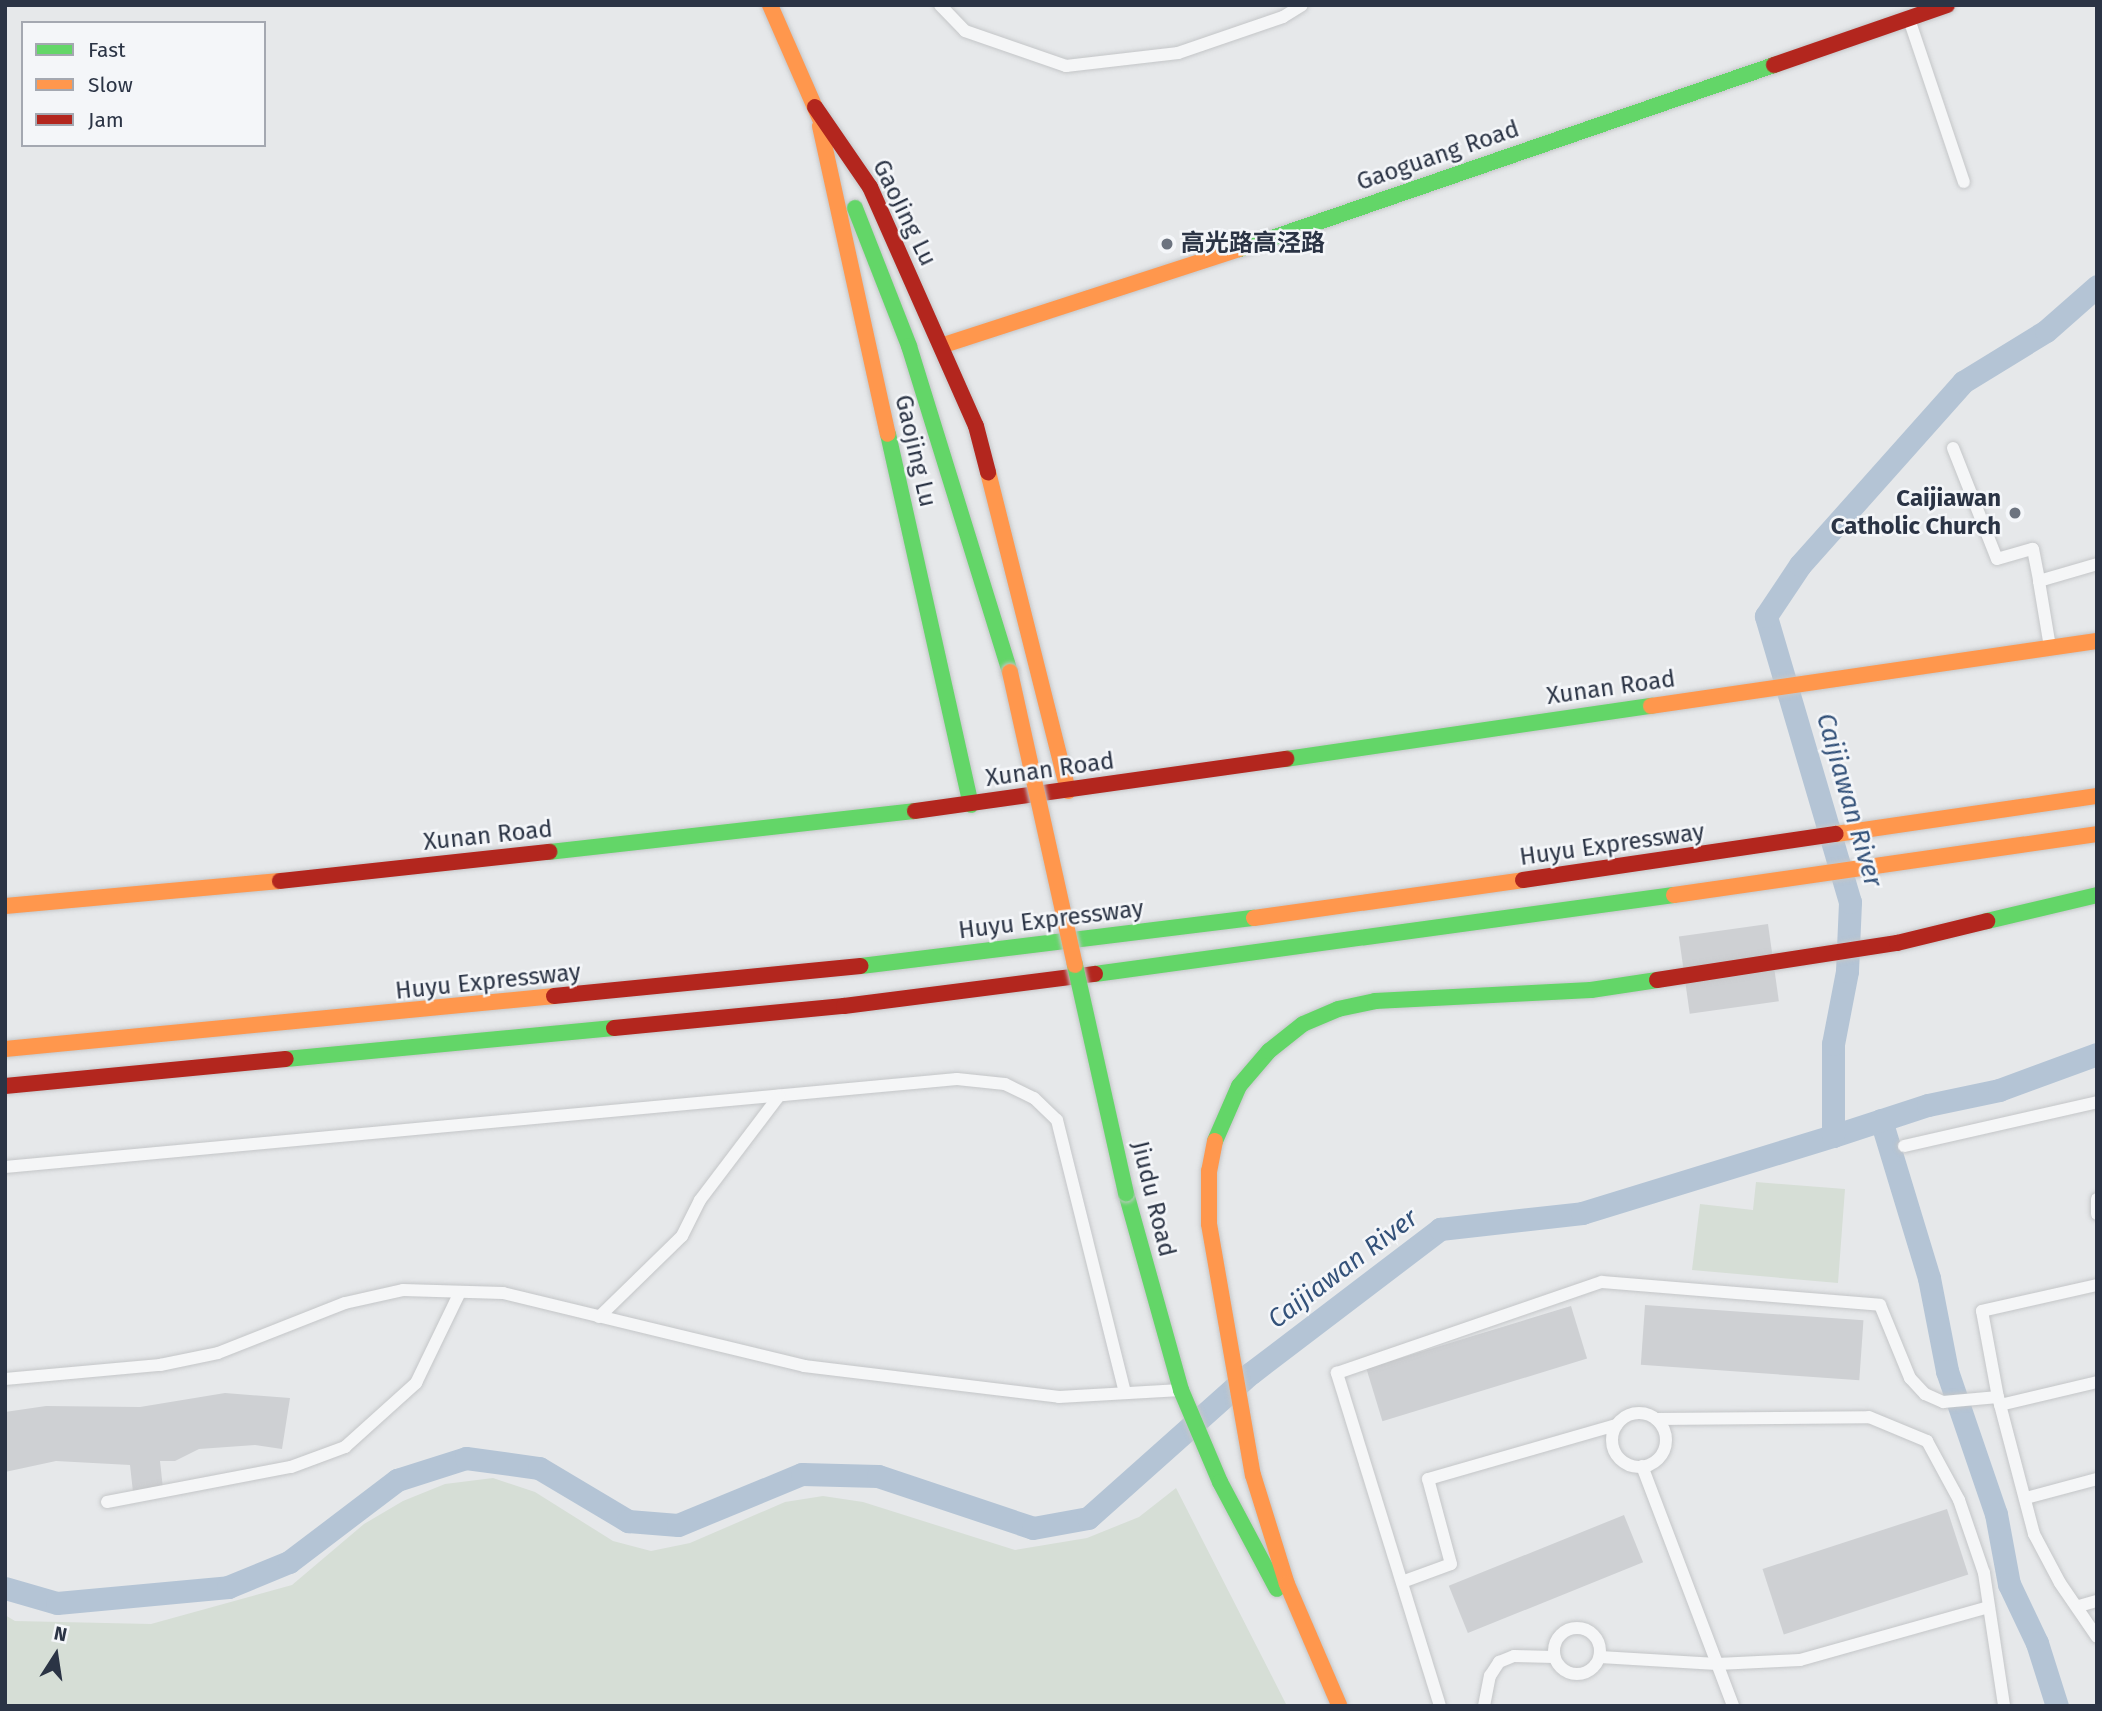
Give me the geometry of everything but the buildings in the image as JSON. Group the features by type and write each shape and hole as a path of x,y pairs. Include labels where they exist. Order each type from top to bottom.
{"main road":[{"name":"Gaojing Lu","path":"770,5 815,107 909,345 1010,672"},
{"name":"Gaoguang Road","path":"941,345 1184,268 1947,5"},
{"name":"Gaojing Lu","path":"815,107 971,805"},
{"name":"GaoJing Lu","path":"815,107 870,187 976,426 1068,790"},
{"name":"Xunan Road","path":"5,906 199,891 971,805 2097,641"},
{"name":"Jiudu Road","path":"1010,672 1126,1193 1181,1390 1220,1482 1339,1705"},
{"name":"Huyu Expressway","path":"5,1049 437,1010 838,969 1304,912 2097,796"},
{"path":"5,1086 844,1006 2097,835"},
{"path":"1339,1705 1268,1529 1242,1425 1209,1224 1209,1171 1218,1127 1239,1086 1269,1051 1303,1024 1338,1009 1375,1001 1591,990 1897,943 2097,895"},
{"path":"5,1043 437,1010"}],"lane":[{"path":"940,5 965,31 1066,66 1178,53 1283,17 1302,5"},
{"path":"1909,18 1964,182"},
{"path":"1953,448 1997,559 2033,549 2050,648"},
{"path":"2039,581 2097,564"},
{"path":"5,1167 957,1079 1005,1084 1034,1098 1057,1120 1125,1393"},
{"path":"599,1317 682,1236 700,1200 779,1096"},
{"path":"1904,1146 2097,1102"},
{"path":"2097,1199 2097,1214"},
{"path":"1440,1706 1337,1373 1602,1282 1880,1305 1910,1378 1925,1394 1943,1402 1999,1401 2097,1382"},
{"path":"2097,1285 1982,1311 1999,1401 2048,1564 2080,1606 2097,1637"},
{"path":"5,1379 160,1365 218,1353 356,1300 403,1290 503,1293 804,1366 1059,1396 1181,1390"},
{"path":"107,1502 291,1467 345,1447 415,1383 460,1292"},
{"path":"1402,1582 1451,1564 1427,1479 1616,1425 1630,1414 1656,1419 1869,1418 1927,1441 1959,1500 1984,1573 2004,1706"},
{"path":"1616,1425 1614,1450 1625,1463 1642,1466 1658,1459 1666,1443 1656,1419"},
{"path":"1642,1466 1733,1706"},
{"path":"2026,1498 2097,1479"},
{"path":"2080,1606 2097,1601"},
{"path":"1600,1657 1717,1664 1800,1660 1989,1607"},
{"path":"1573,1628 1594,1635 1600,1657 1592,1670 1577,1674 1563,1669 1554,1657 1560,1635 1573,1628"},
{"path":"1484,1706 1490,1676 1499,1662 1514,1657 1554,1657"}],"shaded area":[{"path":"1756,1182 1845,1189 1838,1283 1692,1270 1700,1204 1753,1210"},
{"path":"493,1478 535,1492 613,1541 651,1551 690,1543 785,1502 823,1496 863,1502 1015,1550 1087,1538 1139,1517 1176,1488 1287,1706 5,1706 5,1615 15,1621 151,1624 292,1585 364,1524 403,1501 445,1484"}],"waterway":[{"name":"Caijiawan River","path":"5,1588 57,1603 228,1587 289,1562 397,1480 466,1458 539,1468 628,1521 678,1525 802,1474 878,1476 1033,1528 1088,1518 1251,1373 1440,1229 1582,1213 1833,1136 1833,1044 1847,971 1850,902 1766,616 1800,565 1963,382 2046,331 2097,286"},
{"path":"1833,1136 1928,1105 1999,1090 2097,1054"},
{"path":"1881,1120 1929,1278 1947,1371 1996,1514 2009,1584 2037,1643 2057,1706"}],"traffic: fast":[{"path":"1240,249 1774,65"},
{"path":"855,208 909,346 1010,672"},
{"path":"888,434 971,805"},
{"path":"1286,759 1651,706"},
{"path":"549,852 915,811"},
{"path":"1095,974 1674,895"},
{"path":"1987,921 2097,895"},
{"path":"861,966 1254,918"},
{"path":"1075,965 1126,1193"},
{"path":"1215,1141 1239,1086 1269,1051 1303,1024 1338,1009 1375,1001 1591,990 1657,980"},
{"path":"286,1059 614,1028"},
{"path":"1126,1193 1181,1390 1220,1482 1277,1589"}],"traffic: slow":[{"path":"770,5 824,128"},
{"path":"820,126 888,434"},
{"path":"941,346 1240,249"},
{"path":"988,472 1068,791"},
{"path":"1651,706 2097,641"},
{"path":"1010,672 1075,965"},
{"path":"1836,834 2097,796"},
{"path":"1674,895 2097,834"},
{"path":"1254,918 1523,880"},
{"path":"5,906 280,881"},
{"path":"5,1049 554,996"},
{"path":"1215,1141 1209,1171 1209,1224 1253,1475 1287,1584 1339,1705"}],"traffic: jam":[{"path":"1774,65 1947,5"},
{"path":"815,107 870,187 976,426 988,472"},
{"path":"915,811 1286,759"},
{"path":"1523,880 1836,834"},
{"path":"280,881 549,852"},
{"path":"1657,980 1897,943 1987,921"},
{"path":"554,996 861,966"},
{"path":"614,1028 844,1006 1095,974"},
{"path":"5,1086 286,1059"}],"place":[{"name":"高光路高泾路","path":"1167,244"},
{"name":"Caijiawan Catholic Church","path":"2015,513"}]}
